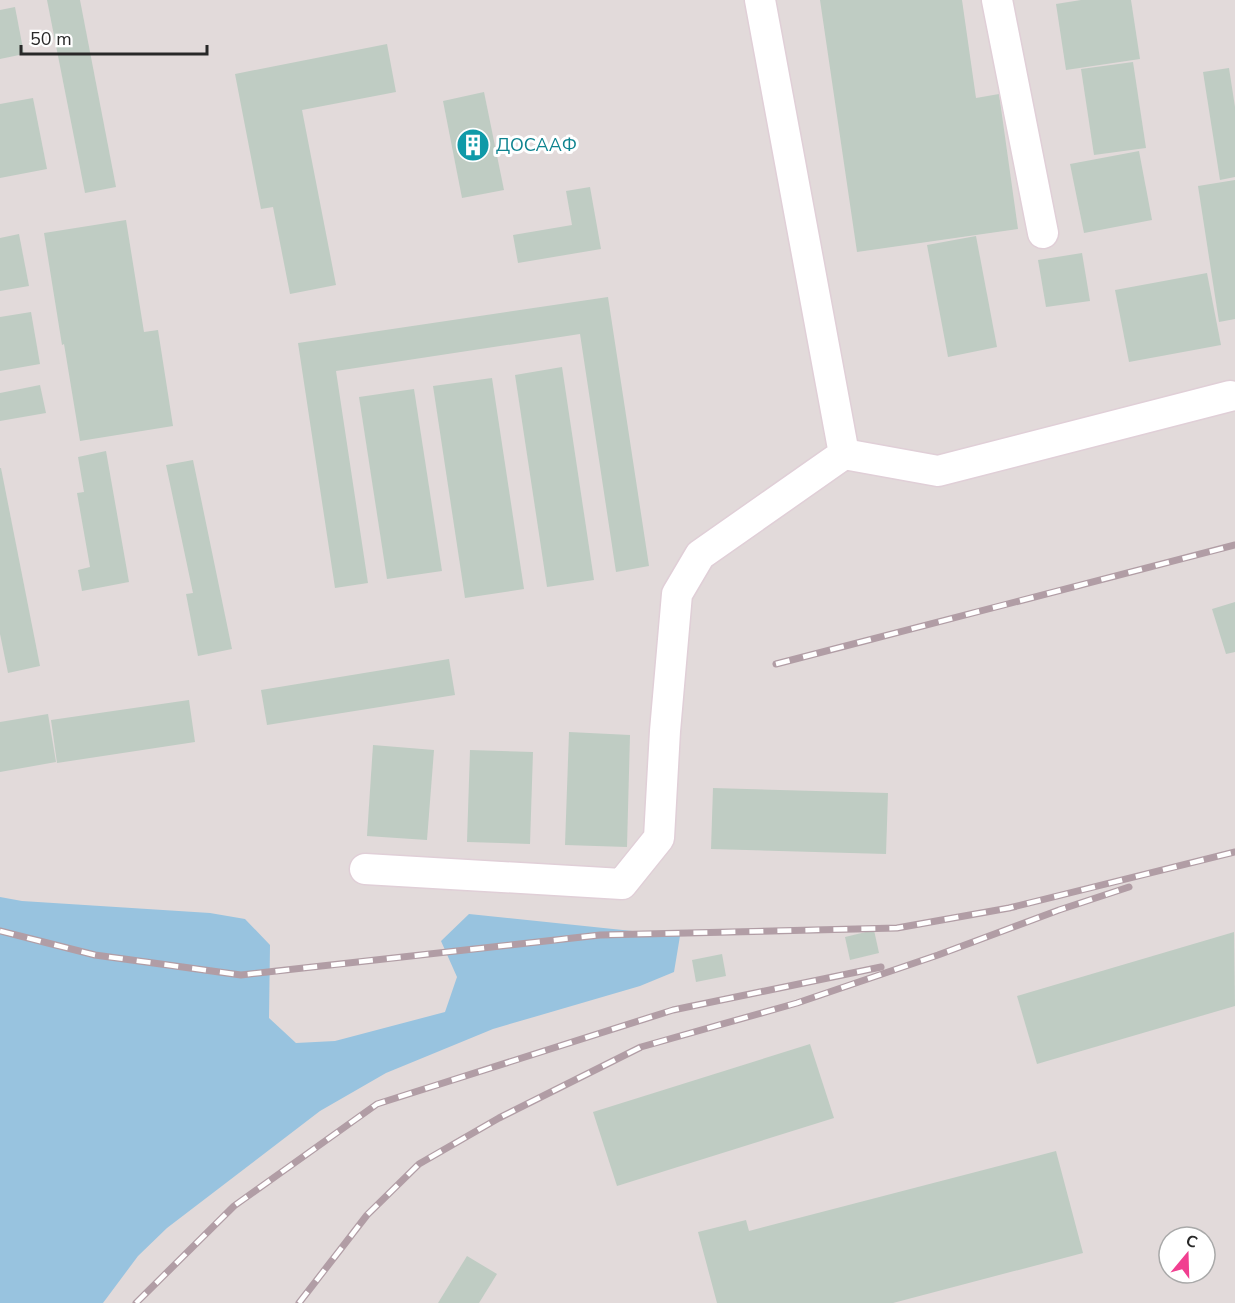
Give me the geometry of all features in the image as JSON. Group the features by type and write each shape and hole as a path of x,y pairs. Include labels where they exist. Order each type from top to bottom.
{"lane":[{"path":"760,0 844,454"},
{"path":"997,0 1043,233"},
{"path":"364,869 622,884 659,838 665,731 677,594 700,555 844,454 938,471 1230,396"}],"shaded area":[{"path":"0,0 1235,0 1235,1303 0,1303"},
{"path":"0,897 22,901 210,913 245,919 270,945 269,1018 296,1043 335,1041 445,1012 457,977 441,941 469,914 680,936 674,972 640,986 493,1029 386,1073 320,1111 167,1228 138,1256 103,1303 0,1303"}],"building":[{"path":"47,0 80,0 116,187 85,193"},
{"path":"820,0 962,0 976,98 999,94 1018,229 857,252"},
{"path":"1081,0 1131,0 1140,59 1066,70 1056,4"},
{"path":"15,7 24,54 0,59 0,10"},
{"path":"387,44 396,92 302,110 336,285 290,294 273,207 261,209 235,74"},
{"path":"1133,62 1146,148 1094,155 1081,69"},
{"path":"1229,68 1235,107 1235,177 1220,180 1203,72"},
{"name":"ДОСААФ","path":"484,92 504,190 462,198 443,101"},
{"path":"33,98 47,169 0,178 0,104"},
{"path":"1139,151 1152,220 1084,233 1070,164"},
{"path":"1235,180 1235,319 1219,322 1198,186"},
{"path":"590,187 601,249 518,263 513,235 572,225 566,191"},
{"path":"126,220 144,332 158,330 173,426 80,441 44,233"},
{"path":"19,234 29,286 0,291 0,238"},
{"path":"976,236 997,347 948,357 927,245"},
{"path":"1082,253 1090,301 1046,307 1038,260"},
{"path":"1207,273 1221,345 1129,362 1115,290"},
{"path":"608,297 649,566 616,572 580,334 336,371 368,583 335,588 298,343"},
{"path":"31,312 40,364 0,371 0,317"},
{"path":"562,367 594,580 547,587 515,375"},
{"path":"492,378 524,589 465,598 433,386"},
{"path":"40,385 46,413 0,421 0,393"},
{"path":"414,389 442,571 387,579 359,397"},
{"path":"106,451 129,582 82,591 78,570 90,567 77,493 84,492 78,457"},
{"path":"193,460 232,649 198,656 186,594 193,593 166,465"},
{"path":"0,468 40,666 8,673 0,634"},
{"path":"1235,602 1235,652 1226,654 1212,609"},
{"path":"449,659 455,695 267,725 261,690"},
{"path":"189,700 195,742 57,763 51,720"},
{"path":"48,714 56,762 0,772 0,722"},
{"path":"569,732 630,735 627,847 565,845"},
{"path":"373,745 434,750 427,840 367,836"},
{"path":"470,750 533,752 530,844 467,842"},
{"path":"713,788 888,793 886,854 711,849"},
{"path":"874,930 879,953 850,960 845,937"},
{"path":"1234,932 1235,1006 1037,1064 1017,996"},
{"path":"722,954 726,976 696,982 692,960"},
{"path":"810,1044 834,1118 617,1186 593,1112"},
{"path":"1056,1151 1083,1253 893,1303 717,1303 698,1232 746,1220 749,1231"},
{"path":"467,1256 497,1274 479,1303 438,1303"}],"railway":[{"path":"776,664 1235,545"},
{"path":"0,931 95,955 241,975 600,935 897,928 1009,908 1235,852"},
{"path":"299,1303 367,1215 419,1164 499,1118 641,1047 797,1003 1129,887"},
{"path":"136,1303 234,1206 377,1104 673,1010 881,967"}],"place":[{"name":"ДОСААФ","path":"473,145"}]}
